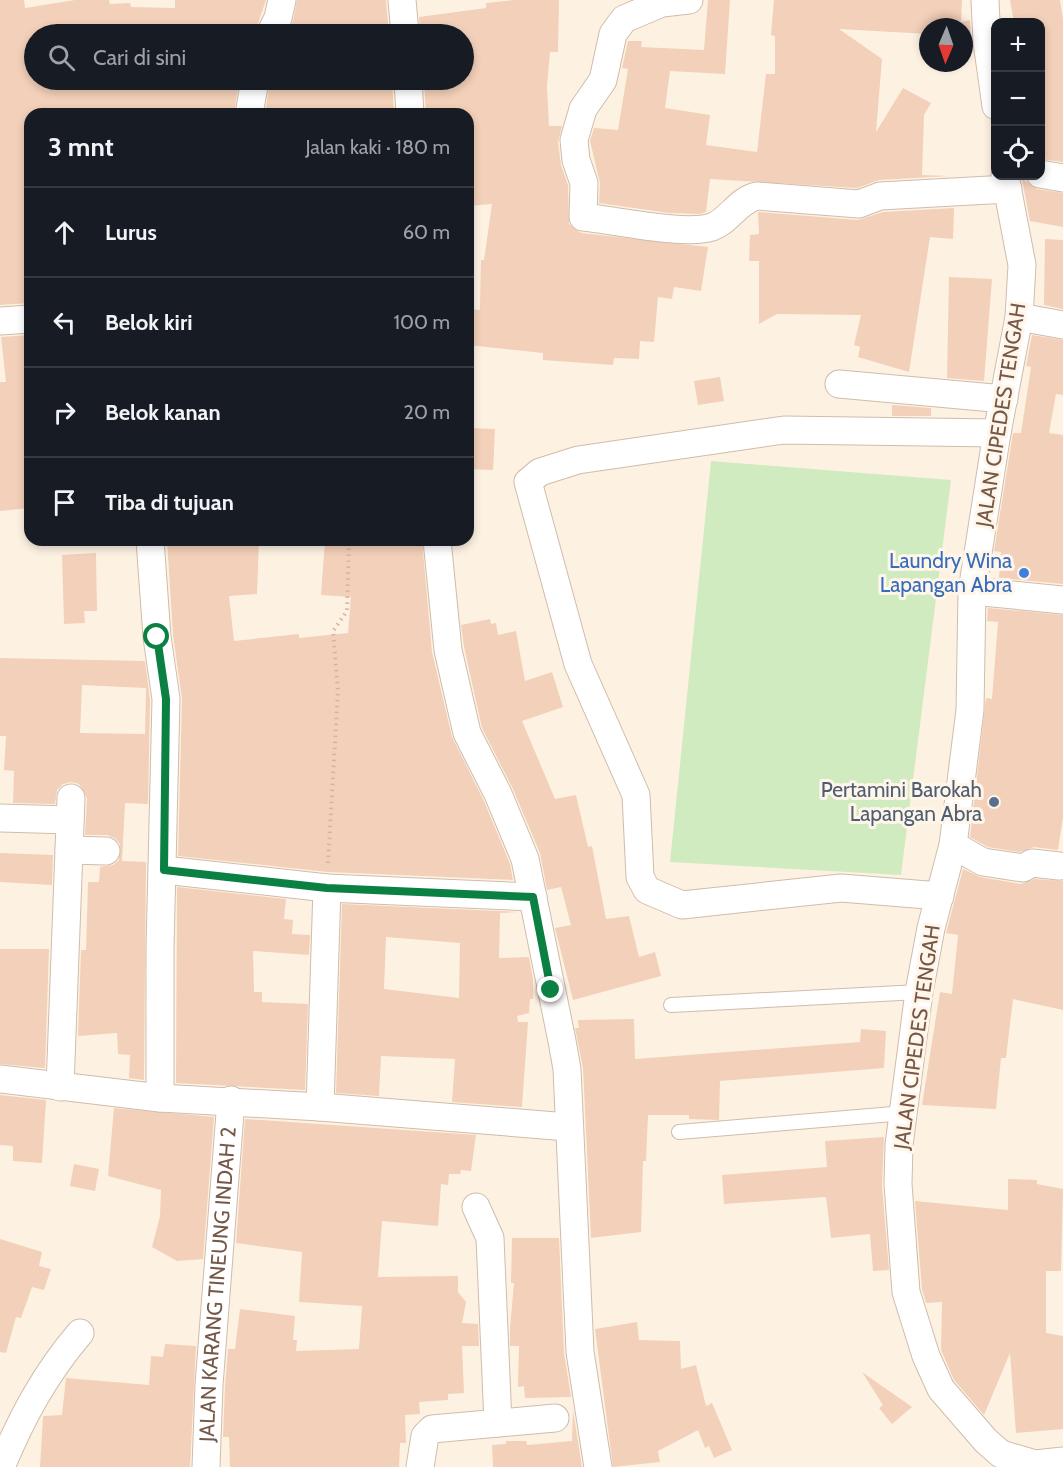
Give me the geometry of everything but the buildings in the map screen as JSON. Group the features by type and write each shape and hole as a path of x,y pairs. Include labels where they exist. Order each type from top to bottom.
{"street":[{"path":"275,24 282,0"},
{"path":"402,0 404,24"},
{"path":"689,0 662,3 624,19 613,34 603,80 584,110 574,140 576,160 584,183 583,217 688,229 709,228 719,224 751,197 859,204 880,196 1007,182"},
{"path":"986,0 987,42 991,72"},
{"path":"250,108 253,90"},
{"path":"409,90 410,108"},
{"path":"1045,175 1063,178"},
{"name":"JALAN CIPEDES TENGAH","path":"1007,182 1022,265 1019,317 997,433 972,591 970,710 953,845 919,992 905,1113 899,1144 897,1184 906,1292 926,1356 941,1389 986,1441 1011,1459 1034,1465 1063,1461"},
{"path":"1019,317 1063,325"},
{"path":"0,321 24,319"},
{"path":"839,384 1004,399"},
{"path":"940,896 841,888 682,905 647,890 640,877 636,795 578,664 528,482 540,472 578,460 764,432 795,430 997,433"},
{"path":"150,546 157,637 166,699 164,870 160,949 160,1098"},
{"path":"438,546 448,650 467,733 498,794 525,859 567,1070 580,1352 598,1467"},
{"path":"972,591 1063,600"},
{"path":"0,818 70,809 60,1087"},
{"path":"953,845 983,862 1023,868 1032,863 1059,866"},
{"path":"69,850 106,851"},
{"path":"164,870 327,888 533,897"},
{"path":"320,1107 327,888"},
{"path":"0,1078 160,1098 231,1100 568,1127"},
{"name":"JALAN KARANG TINEUNG INDAH 2","path":"206,1467 209,1386 231,1100"},
{"path":"476,1207 490,1238 498,1423"},
{"path":"1,1467 26,1408 57,1359 80,1333"},
{"path":"420,1467 425,1436 432,1429 555,1418"}],"lane":[{"path":"671,1005 919,992"},
{"path":"679,1132 905,1113"}],"path":[{"path":"327,888 338,691 333,631 347,611 349,546"}],"green space":[{"path":"711,461 951,480 901,875 670,862"}],"place":[{"name":"Laundry Wina Lapangan Abra","path":"1024,573"},
{"name":"Pertamini Barokah Lapangan Abra","path":"994,802"}],"route":[{"path":"157,637 166,699 164,870 327,888 533,897 551,990"}]}
